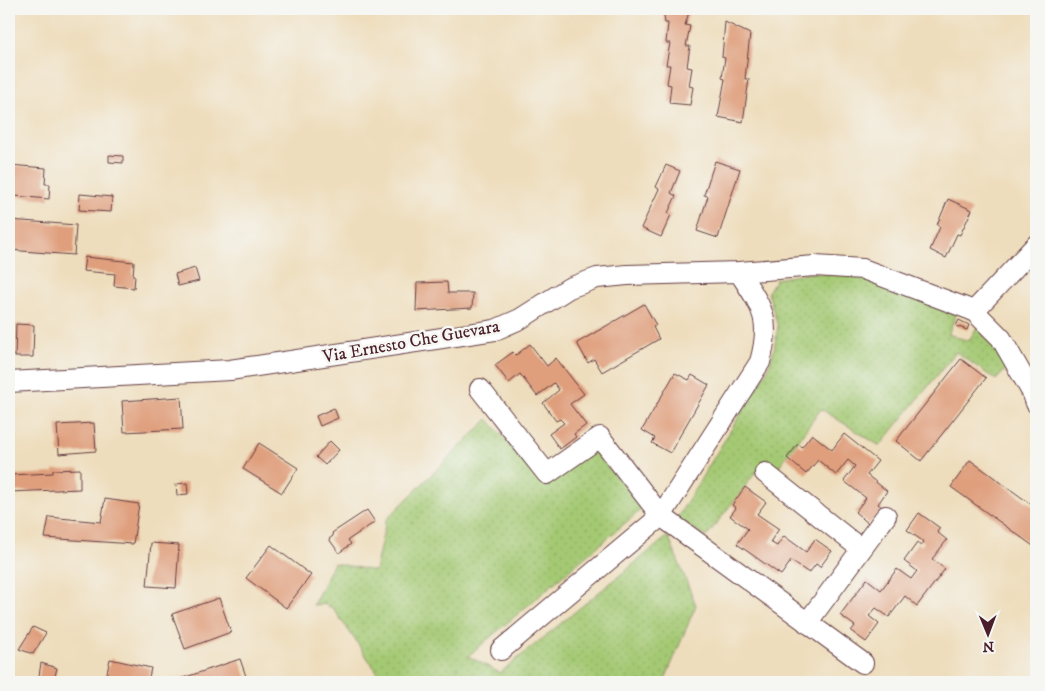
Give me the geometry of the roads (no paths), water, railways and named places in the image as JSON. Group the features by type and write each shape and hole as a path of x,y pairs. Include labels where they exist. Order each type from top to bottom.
{"street":[{"path":"1036,244 974,311 1001,338 1033,394 1036,403"},
{"name":"Via Ernesto Che Guevara","path":"9,382 230,370 495,330 520,318 569,288 597,278 627,275 739,272 814,266 862,269 974,311"},
{"path":"501,650 662,516 760,362 765,344 766,324 758,302 739,272"},
{"path":"480,388 547,474 600,437 662,516 863,663"},
{"path":"765,473 861,549"},
{"path":"807,623 886,516"}]}
